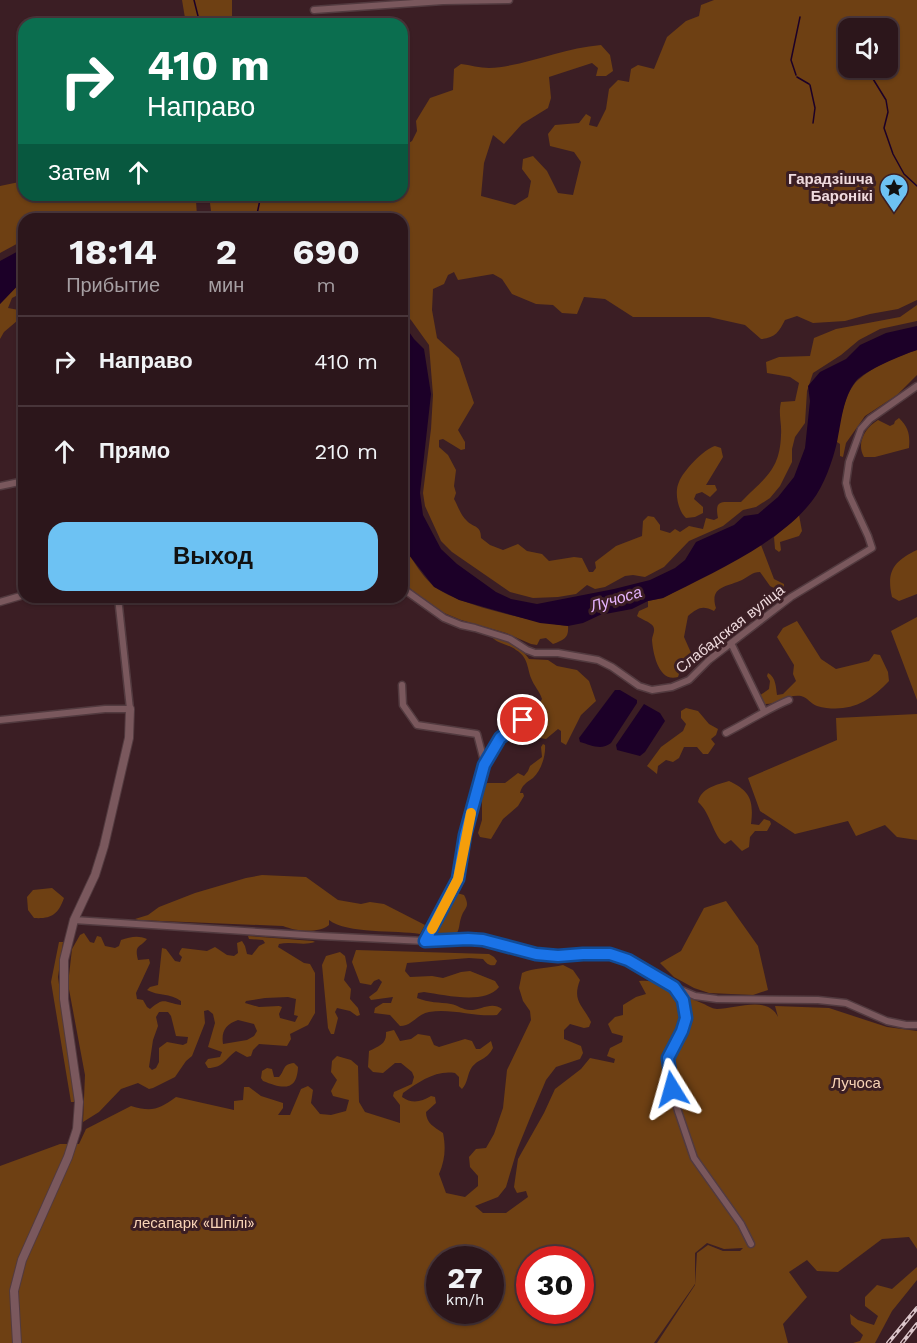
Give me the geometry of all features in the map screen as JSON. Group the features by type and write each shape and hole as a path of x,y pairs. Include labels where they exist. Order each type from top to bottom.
{"street":[{"path":"314,10 443,1 509,0"},
{"name":"Слабадская вуліца","path":"408,592 444,618 510,639 535,653 558,653 598,660 612,667 639,687 652,690 672,687 689,680 709,660 791,597 872,548 849,495 846,483 849,462 861,429 870,419 917,386"},
{"path":"0,486 18,482"},
{"path":"0,602 18,597"},
{"path":"17,1343 14,1291 22,1260 68,1157 77,1129 79,1102 64,999 64,960 74,920 95,874 104,846 129,738 130,709 119,603"},
{"path":"731,644 764,711"},
{"path":"402,685 403,705 417,725 477,734 484,765"},
{"path":"726,733 759,716 764,711 789,700"},
{"path":"0,720 105,709 130,709"},
{"path":"425,941 458,879 465,835 484,765 500,738 523,720"},
{"path":"74,920 425,941 468,939 483,940 536,954 558,956 610,954 628,960 674,987 695,996 717,999 818,1000 846,1003 887,1021 917,1025"},
{"path":"674,987 683,1000 686,1018 668,1058 672,1089 678,1111 694,1158 741,1224 751,1244"}],"green space":[{"path":"182,0 232,0 232,16 234,18 185,18"},
{"path":"714,0 917,0 917,300 898,309 845,321 813,323 797,316 785,320 773,336 761,339 745,325 709,317 633,317 605,299 584,297 577,314 562,313 553,305 536,304 512,294 502,279 493,274 458,280 454,272 448,275 444,284 433,289 432,310 437,338 459,358 474,403 458,430 465,442 465,449 461,450 443,439 439,440 439,447 448,455 456,470 454,499 463,516 478,529 481,538 490,545 503,550 518,544 527,551 542,554 549,561 582,558 589,572 593,572 596,568 595,562 616,546 642,536 643,521 648,516 654,517 660,525 660,530 670,533 675,529 680,532 689,526 703,529 706,518 714,520 718,518 717,507 721,502 741,502 764,480 778,457 781,402 795,401 799,383 790,377 767,373 766,362 779,357 810,356 814,338 836,329 900,317 917,305 917,321 880,329 859,340 813,373 807,391 805,423 795,437 792,462 780,486 770,498 756,507 743,510 723,526 689,541 664,567 645,577 625,576 605,587 595,589 587,585 576,594 558,597 533,598 510,592 452,552 441,541 425,506 423,493 433,395 429,345 408,317 408,213 211,213 210,201 408,201 408,143 412,141 417,131 416,121 430,98 453,90 454,69 461,64 486,68 503,67 601,45 610,55 613,71 606,76 596,76 598,68 592,63 549,77 551,98 548,108 522,124 504,144 493,135 484,163 481,196 515,205 528,197 531,181 522,169 523,159 533,156 547,171 558,193 573,195 581,162 574,152 550,146 548,134 555,125 579,123 586,114 591,117 589,125 597,127 606,109 609,89 618,80 629,82 631,69 638,65 654,69 667,37 686,21 699,16 701,5"},
{"path":"18,182 18,201 196,201 197,213 18,213 18,243 0,253 0,186"},
{"path":"18,285 18,295 12,298 8,308 18,310 18,320 4,332 0,339 0,304"},
{"path":"917,350 917,375 897,395 865,416 846,443 843,457 840,456 840,444 837,442 839,427 846,400 853,385 878,366"},
{"path":"899,418 908,432 909,448 875,457 864,457 861,441 869,427 878,420 890,426"},
{"path":"715,446 721,448 723,457 706,485 715,485 717,490 710,497 702,492 696,494 694,499 703,507 703,513 686,518 678,501 679,482 694,461"},
{"path":"799,515 802,531 799,536 780,542 779,552 775,549 774,537"},
{"path":"761,545 774,579 784,584 784,588 780,591 770,586 760,572 721,588 715,595 716,608 714,611 700,608 688,616 684,637 692,655 690,657 692,667 682,665 678,677 666,676 658,666 654,653 652,640 654,628 637,616 639,611 648,607 648,601 663,598"},
{"path":"917,550 917,594 899,601 892,597 891,574 897,563"},
{"path":"408,553 426,578 447,594 480,607 568,626 567,636 553,644 546,638 540,639 537,645 531,644 506,633 461,620 437,610 408,587"},
{"path":"917,617 917,700 891,631"},
{"path":"797,621 821,659 836,669 869,661 874,654 880,655 888,672 889,681 865,701 838,709 817,706 801,696 764,704 759,696 769,689 768,673 774,680 777,695 783,694 796,681 793,674 794,665 777,637 783,628"},
{"path":"492,637 513,644 529,659 548,660 557,666 577,670 589,681 596,701 581,715 566,745 561,742 561,731 558,729 546,739 540,738 538,720 534,716 542,699 531,678 525,659 513,648"},
{"path":"686,708 698,711 709,724 718,729 716,735 711,739 715,744 708,754 703,754 697,747 684,747 679,758 673,762 666,760 658,766 657,774 647,766 661,747 683,731 686,724 681,718 681,711"},
{"path":"917,714 917,840 897,837 885,825 856,836 848,821 795,834 760,811 748,778 837,740 836,718"},
{"path":"543,744 545,753 541,767 522,788 520,793 524,796 518,806 503,819 491,839 480,837 478,833 482,820 482,788 487,783 505,783 518,773 524,776 530,766 542,757"},
{"path":"729,781 742,789 749,797 752,809 751,824 759,825 764,819 770,821 771,824 767,831 755,831 750,837 749,847 742,851 731,840 725,844 721,841 706,812 698,802 706,790"},
{"path":"262,875 306,877 338,900 361,904 370,902 384,904 425,925 420,934 359,930 347,928 329,920 329,925 324,928 306,931 283,926 135,919 195,893"},
{"path":"52,888 64,898 59,908 49,917 34,918 28,910 27,897 33,890"},
{"path":"457,893 464,895 466,907 457,933 442,937 436,934 436,928 452,895"},
{"path":"726,901 758,946 768,990 753,995 709,993 674,977 660,963 681,951 704,908"},
{"path":"84,933 90,942 94,943 97,936 101,937 105,946 115,948 119,946 121,940 131,937 147,939 138,947 137,955 138,960 149,959 150,963 136,993 137,999 143,1000 150,1009 162,1001 181,1005 181,1001 177,998 147,990 158,985 162,948 166,949 175,961 180,962 182,957 179,954 182,948 207,951 215,947 227,955 234,956 238,953 237,943 242,941 247,954 252,955 259,946 265,943 263,940 249,939 248,936 313,941 315,942 306,944 284,943 279,944 278,947 304,963 310,964 315,973 315,1013 308,1025 290,1034 291,1039 287,1046 259,1044 251,1056 247,1057 236,1051 221,1065 208,1068 205,1063 208,1059 220,1057 222,1052 208,1047 215,1023 213,1014 208,1010 204,1011 205,1023 192,1056 175,1077 149,1089 138,1083 121,1089 99,1112 83,1122 85,1075 68,984 72,949 80,935","holes":["265,998 296,999 294,1015 298,1016 295,1022 280,1018 282,1007 259,1007 245,1003","159,1012 168,1012 176,1036 188,1037 187,1043 183,1045 167,1042 159,1048 159,1062 152,1070 149,1067 153,1040 158,1026 156,1017","238,1020 254,1024 257,1031 247,1040 223,1044 224,1032 227,1026"]},
{"path":"59,942 63,942 58,977 75,1102 71,1102 51,982"},
{"path":"356,950 489,954 497,961 495,965 488,964 483,959 469,958 407,963 405,971 410,977 443,978 470,971 495,981 499,987 493,993 484,996 464,997 424,992 418,993 417,998 451,1004 467,1010 490,1006 502,1009 497,1015 429,1012 400,1026 390,1015 374,1013 375,1008 383,1003 391,1003 393,997 371,1000 369,997 377,991 382,982 379,979 371,985 360,983 352,962"},
{"path":"340,952 345,956 347,966 344,980 351,989 350,999 358,1008 360,1015 357,1016 350,1011 337,1008 335,1012 338,1018 334,1034 331,1034 328,1028 322,965 326,956"},
{"name":"лесапарк «Шпілі»","path":"563,965 573,970 580,980 578,998 591,1022 589,1027 570,1024 564,1030 564,1039 581,1046 583,1053 580,1059 556,1067 546,1080 517,1150 506,1187 498,1197 475,1206 483,1213 506,1213 528,1197 526,1191 517,1193 514,1187 518,1159 555,1089 581,1069 590,1058 614,1063 615,1059 607,1056 610,1048 622,1042 623,1036 612,1033 608,1024 615,1017 623,1015 623,1005 646,994 639,981 648,981 664,985 715,1009 750,1005 767,1006 778,1017 775,1006 829,1008 887,1027 917,1031 917,1249 909,1237 882,1239 838,1272 817,1271 807,1260 789,1272 807,1297 783,1324 788,1343 657,1343 695,1285 697,1253 708,1245 723,1251 740,1251 743,1248 724,1249 707,1243 695,1253 695,1284 654,1343 0,1343 0,1166 60,1144 79,1144 86,1129 131,1106 155,1109 176,1097 234,1110 234,1101 243,1100 244,1087 249,1087 261,1096 283,1103 283,1108 278,1115 290,1115 301,1089 308,1086 313,1090 311,1103 320,1114 331,1115 346,1111 349,1100 333,1096 331,1091 337,1080 331,1072 332,1061 337,1056 351,1060 358,1066 359,1102 365,1112 400,1123 400,1105 393,1096 394,1092 412,1084 414,1077 412,1072 401,1063 395,1063 383,1073 373,1072 368,1067 369,1051 384,1042 386,1032 394,1030 400,1041 411,1039 418,1034 430,1036 434,1045 439,1047 465,1039 472,1041 476,1049 480,1049 491,1041 493,1048 488,1055 472,1067 462,1089 459,1086 459,1077 455,1073 441,1073 421,1081 403,1093 402,1097 409,1101 416,1101 431,1096 435,1097 436,1103 426,1112 426,1116 434,1127 443,1133 444,1154 439,1174 446,1193 465,1197 478,1186 478,1176 470,1167 469,1157 476,1149 486,1148 494,1134 503,1108 507,1070 531,1020 530,1011 523,1001 519,988 522,973"},
{"path":"294,1063 298,1067 297,1075 291,1085 282,1087 263,1081 261,1078 262,1071 267,1068 272,1069 274,1077 279,1077 286,1066"},
{"path":"917,1267 917,1280 892,1311 875,1343 853,1343 860,1341 863,1335 851,1324 850,1314 858,1320 874,1325 878,1316 865,1306 865,1297 877,1285 892,1289"}],"water":[{"path":"18,251 18,285 0,304 0,261"},
{"name":"Лучоса","path":"917,326 917,350 875,368 860,377 852,387 845,402 828,473 812,501 798,517 743,557 663,598 648,601 632,609 600,615 583,623 568,626 540,623 459,600 434,587 409,555 408,330 424,349 431,394 420,493 423,515 441,549 457,564 496,592 511,599 537,604 650,580 675,568 685,560 696,542 734,525 744,516 758,514 778,497 794,477 805,448 810,401 808,386 820,372 846,359 860,345 886,333"},
{"path":"615,690 620,690 637,700 637,703 611,743 600,747 580,742 579,738"},
{"path":"644,704 660,713 665,721 640,756 617,750 616,745"}],"waterway":[{"path":"194,0 198,18"},
{"path":"796,75 791,60 800,17"},
{"path":"797,77 809,84"},
{"path":"872,78 886,100 888,112 884,128 893,154 904,174 917,186"},
{"path":"810,85 815,108 813,123"},
{"path":"257,213 260,201"}],"railway":[{"path":"888,1343 917,1308"},
{"path":"902,1343 917,1324"}],"slow traffic":[{"path":"432,929 458,879 471,813"}],"place":[{"name":"Гарадзішча Баронікі","path":"894,214"}],"route":[{"path":"523,720 500,738 484,765 465,835 458,879 425,941 483,940 536,954 558,956 610,954 628,960 674,987 683,1000 686,1018 668,1058 672,1089"}]}
